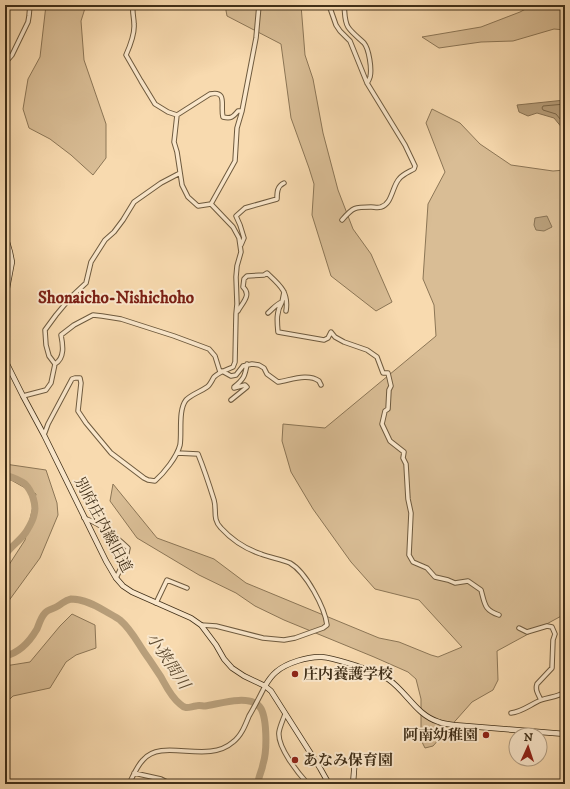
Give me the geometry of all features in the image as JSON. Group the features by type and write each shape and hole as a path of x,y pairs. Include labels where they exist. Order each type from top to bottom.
{"street":[{"path":"5,63 12,55 28,22 30,5"},
{"path":"133,5 132,12 134,25 130,47 126,55 156,104 168,112 177,115"},
{"path":"211,204 235,161 237,128 242,111 256,38 259,5"},
{"path":"329,5 336,25 353,46 368,83 416,166 399,179 388,200 381,207 358,207 351,210 342,220"},
{"path":"344,5 348,27 365,45 368,51 370,77 368,83"},
{"path":"177,115 210,94 215,93 219,93 221,96 223,116 228,118 233,116 238,111 242,111"},
{"path":"177,115 174,142 182,185 188,197 198,206 211,204"},
{"path":"55,364 49,356 46,345 45,330 71,297 86,283 91,262 105,240 114,232 123,220 134,202 180,172"},
{"path":"240,246 244,238 236,216 245,208 277,199 277,192 281,184 284,183"},
{"path":"44,435 48,424 72,379 80,378 81,383 78,411 86,423 111,452 135,472 148,480 155,481 162,474 177,453 180,446 181,415 186,401 194,394 208,387 215,376 233,367 235,362 237,304 236,277 241,252 239,238 233,226 211,204"},
{"path":"5,235 12,262 5,299"},
{"path":"236,314 247,294 243,287 244,279 247,276 264,275 267,273 282,288 287,298 286,311"},
{"path":"284,292 282,302 278,308 278,332 324,340 328,338 331,332 335,337 344,342 367,350 377,357 383,373 388,373 392,386 389,390 388,408 384,411 382,424 390,441 404,452 403,458 406,464 408,499 411,513 409,554 413,562 427,568 435,577 455,583 468,581 481,590 486,608 491,613 499,615"},
{"path":"268,313 276,304 282,302"},
{"path":"23,396 46,390 51,382 55,364 59,362 62,356 61,335 74,325 93,315 138,324 209,348 221,372 231,376 236,375 243,366 252,364 264,368 266,374 278,382 302,377 311,377 319,381 321,385"},
{"name":"別府庄内線旧道","path":"5,360 44,435 84,518 116,578 123,586 132,592 191,618 201,625 216,645 224,659 232,668 244,676 265,686 272,693 329,784"},
{"path":"232,400 246,387 245,385 234,388 245,376 247,364"},
{"path":"177,453 198,454 215,502 215,518 221,529 238,543 250,550 262,555 283,560 298,570 304,576 315,594 324,613 327,625 323,628 295,638 284,640 263,638 216,626 201,625"},
{"path":"84,518 101,526 128,548 126,558 116,578"},
{"path":"156,603 167,580 187,588"},
{"path":"519,628 528,632 547,626 552,627 555,634 553,640 552,668 536,687 541,700"},
{"path":"129,784 142,760 153,752 163,750 213,752 233,743 241,733 270,678 287,665 314,657 326,657 381,675 396,685 422,714 438,722 454,725 565,734"},
{"path":"511,713 516,713 541,700 560,695 565,692"},
{"path":"285,714 279,732 279,741 282,749 308,784"},
{"path":"353,784 355,758"},
{"path":"134,774 161,779 171,784"}],"shaded area":[{"path":"46,5 86,5 81,21 84,60 106,124 106,158 93,175 71,155 50,139 29,128 23,109 28,79 40,57"},
{"path":"225,5 301,5 305,55 313,79 323,133 338,190 353,229 371,254 392,302 376,311 331,276 312,215 314,184 291,118 281,44 227,16"},
{"path":"533,5 565,5 565,30 554,29 513,41 481,42 439,48 422,37 481,27 520,12"},
{"path":"432,109 460,123 480,144 511,165 553,171 565,170 565,614 497,651 498,680 493,690 472,702 433,746 425,748 421,740 421,699 416,679 408,672 284,620 255,606 236,593 199,575 137,538 110,501 113,484 157,538 214,559 246,583 379,638 399,642 431,655 438,657 462,647 419,600 375,589 351,562 313,509 291,472 282,441 283,424 325,428 436,336 434,305 423,279 428,204 445,172 426,123"},
{"path":"5,464 46,470 57,503 58,515 40,558 5,606 5,571 25,540 36,494 11,480 5,480"},
{"path":"72,614 95,625 96,648 76,655 66,662 50,688 13,696 5,704 5,666 30,662"}],"water":[{"path":"565,100 565,130 554,118 537,113 528,116 519,112 517,105"},
{"path":"547,216 552,227 544,231 536,230 534,225 535,218"}],"waterway":[{"name":"小狭間川","path":"5,475 18,479 28,487 32,494 35,507 31,524 21,538 5,555"},
{"name":"小狭間川","path":"5,656 24,646 37,629 45,613 66,601 71,599 80,600 97,607 120,620 129,629 161,677 171,695 182,706 188,708 240,700 253,702 258,705 264,716 266,733 264,758 258,784"}],"place":[{"name":"庄内養護学校","path":"295,674"},
{"name":"阿南幼稚園","path":"486,735"},
{"name":"あなみ保育園","path":"295,760"}],"district":[{"name":"Shonaicho-Nishichoho","path":"116,298"}]}
